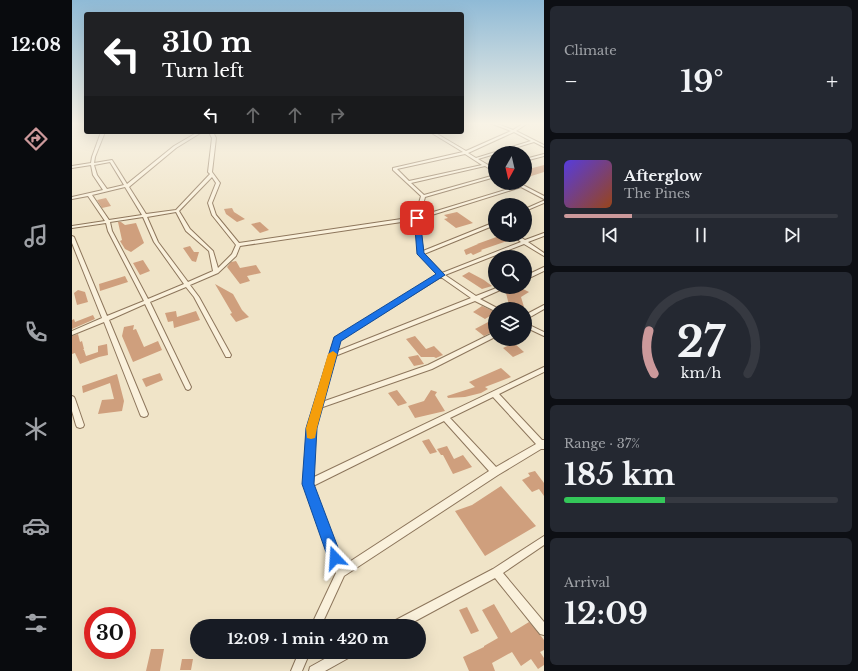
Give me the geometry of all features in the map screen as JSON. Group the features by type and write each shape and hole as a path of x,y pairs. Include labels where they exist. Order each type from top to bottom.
{"street":[{"path":"95,154 91,164 94,176 106,191"},
{"path":"72,198 127,186 166,154"},
{"path":"212,154 210,172 218,183 210,203 214,215 238,245"},
{"path":"423,196 394,169 459,154"},
{"path":"467,154 486,166"},
{"path":"475,159 488,155"},
{"path":"532,158 544,155"},
{"path":"72,167 111,161 145,216 156,242 196,297 228,355"},
{"path":"408,182 486,166"},
{"path":"72,227 177,211 212,174"},
{"path":"423,196 488,178"},
{"path":"238,245 417,218 508,190"},
{"path":"529,190 544,198"},
{"path":"90,195 108,222 110,231 147,301 188,388"},
{"path":"423,196 417,218 420,254 441,275 488,305"},
{"path":"532,207 544,202"},
{"path":"177,211 188,230 211,251 216,272"},
{"path":"420,254 488,226"},
{"path":"340,573 308,484 311,428 337,339 441,275 544,234"},
{"path":"72,237 144,414"},
{"path":"524,243 544,255"},
{"path":"72,334 216,272 234,255 238,245"},
{"path":"532,275 544,269"},
{"path":"332,355 488,294"},
{"path":"532,314 544,307"},
{"path":"532,328 544,334"},
{"path":"318,406 430,367 488,338"},
{"path":"308,484 544,369"},
{"path":"319,619 340,573 495,472 543,445 494,394"},
{"path":"72,399 80,425"},
{"path":"445,418 495,472"},
{"path":"409,619 496,572 544,540"},
{"path":"496,572 544,630"},
{"path":"296,671 301,659"},
{"path":"314,671 335,659"}],"building":[{"path":"544,165 544,172 532,176 532,168"},
{"path":"106,198 111,206 102,208 97,200"},
{"path":"232,208 234,212 245,219 237,222 226,214 224,209"},
{"path":"457,212 473,223 456,228 444,219 448,218 444,215"},
{"path":"118,222 125,225 136,223 144,243 131,252 125,249 120,241 122,240"},
{"path":"260,222 269,230 260,233 251,224"},
{"path":"488,240 488,242 504,242 481,250 482,251 473,255 471,253 466,255 464,250"},
{"path":"190,246 194,252 199,252 196,262 192,261 183,248"},
{"path":"143,260 150,271 140,275 133,263"},
{"path":"236,261 240,268 256,265 261,273 247,276 250,281 240,284 227,267 231,262"},
{"path":"469,272 488,283 488,287 482,289 462,276"},
{"path":"125,276 128,282 100,291 99,284"},
{"path":"215,284 233,294 242,310 249,317 236,322 230,314 232,313"},
{"path":"78,290 85,292 88,302 77,305 74,293"},
{"path":"506,294 526,294 521,297 522,302 508,302"},
{"path":"482,306 488,309 488,317 485,319 473,312"},
{"path":"176,311 177,317 196,311 200,320 174,328 173,321 168,322 165,313"},
{"path":"93,315 95,319 72,329 72,320 74,319 75,322"},
{"path":"488,322 488,334 484,336 475,329"},
{"path":"134,325 133,330 136,329 144,347 158,341 162,350 133,362 122,336 124,327"},
{"path":"78,334 80,342 82,341 83,350 86,356 98,352 98,346 107,344 108,355 80,364 75,353 72,354 72,336"},
{"path":"415,336 426,349 434,346 443,355 436,358 421,357 406,339"},
{"path":"507,346 517,346 524,352 513,357 503,348"},
{"path":"418,355 424,364 414,366 408,357"},
{"path":"501,368 511,377 485,387 488,389 481,393 465,397 448,398 447,396 475,387 469,382"},
{"path":"160,373 163,380 146,387 142,379"},
{"path":"117,374 124,401 122,411 98,414 102,400 114,399 110,383 83,393 82,386"},
{"path":"397,390 407,403 398,406 388,393"},
{"path":"431,390 437,392 435,395 445,411 415,418 408,406 424,401"},
{"path":"429,439 437,452 430,454 422,441"},
{"path":"447,446 454,459 463,455 472,467 453,474 443,455 441,455 437,449"},
{"path":"535,471 544,483 544,496 539,489 532,492 522,480 530,476 528,473"},
{"path":"501,486 536,526 485,556 455,511 472,505"},
{"path":"494,604 511,633 529,622 541,636 544,640 544,650 540,652 544,658 544,665 538,669 531,659 521,666 512,652 492,663 495,671 469,671 463,657 484,647 498,638 482,610"},
{"path":"467,607 479,631 471,634 459,610"},
{"path":"151,649 164,649 160,671 146,671"},
{"path":"182,659 193,659 191,670 180,670"}],"slow traffic":[{"path":"311,434 311,428 333,354"}],"route":[{"path":"335,558 308,484 311,428 337,339 441,275 420,254 417,218"}]}
